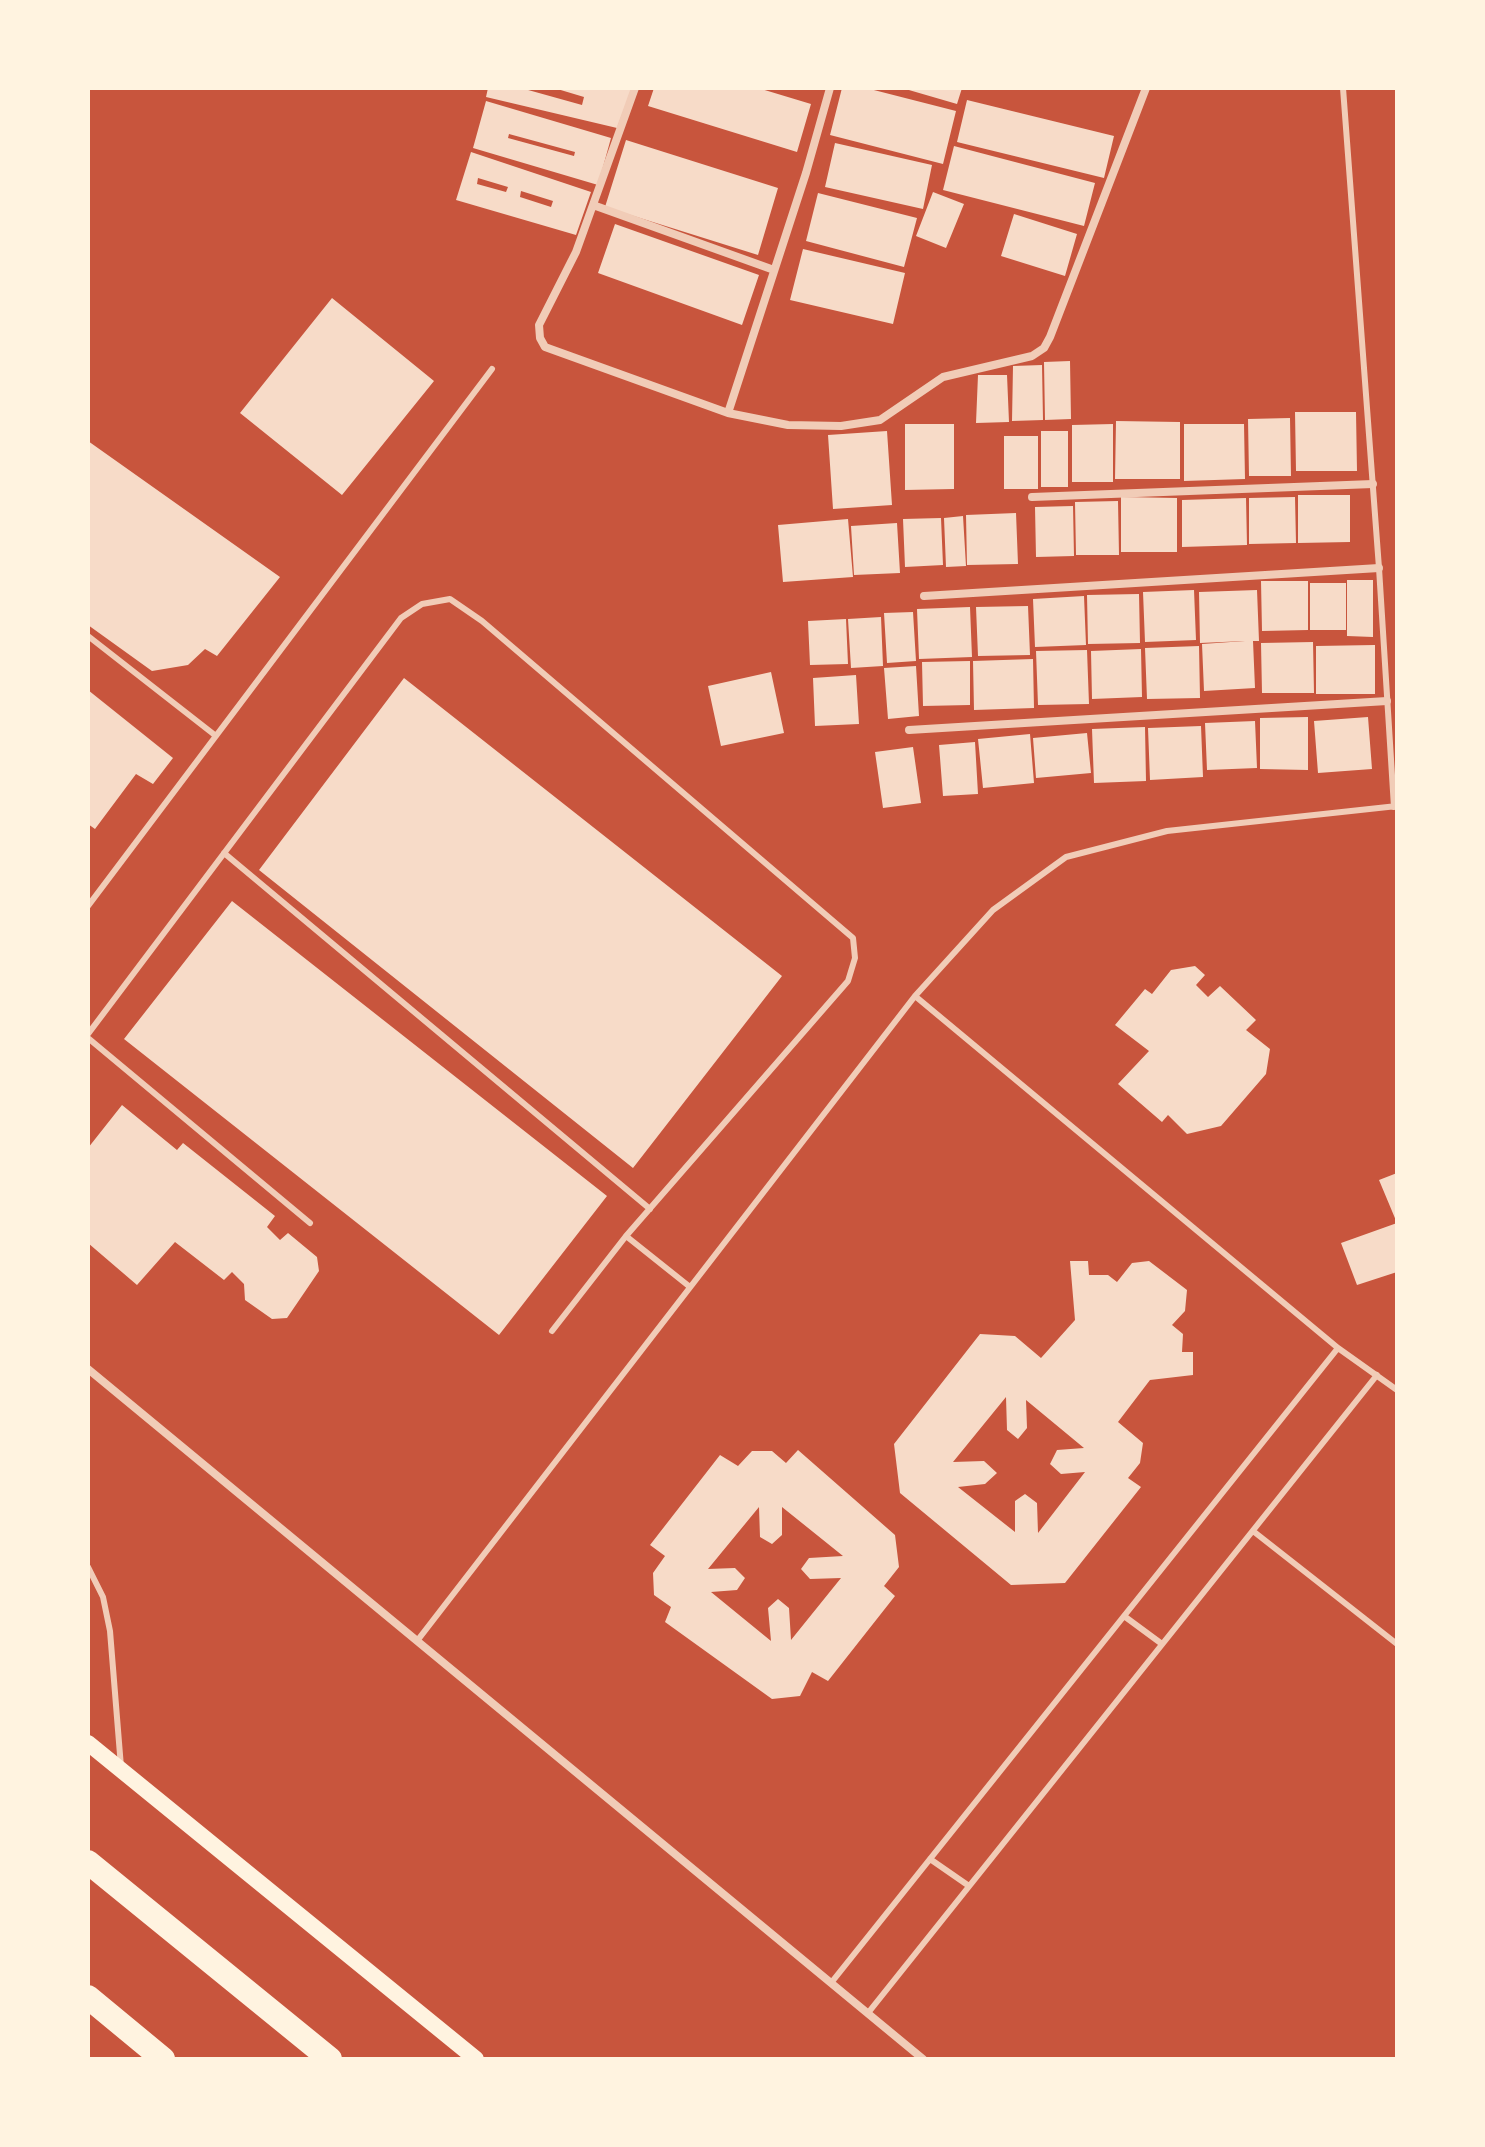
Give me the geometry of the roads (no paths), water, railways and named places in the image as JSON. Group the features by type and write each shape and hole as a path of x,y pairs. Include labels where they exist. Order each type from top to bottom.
{"highway":[{"path":"88,1862 330,2059"},
{"path":"88,1997 163,2059"}],"main road":[{"path":"88,1743 476,2059"}],"street":[{"path":"635,88 576,252 539,325 540,338 545,347 728,413 788,425 841,426 880,420 943,377 1032,356 1044,348 1146,88"},
{"path":"728,413 806,173 830,88"},
{"path":"593,205 774,270"},
{"path":"1032,497 1373,484"},
{"path":"924,596 1379,568"},
{"path":"909,730 1387,701"},
{"path":"88,1369 923,2059"}],"lane":[{"path":"417,1641 915,996 993,910 1066,857 1167,831 1395,806 1343,88"},
{"path":"88,906 492,369"},
{"path":"310,1223 88,1036 401,618 422,604 450,599 482,621 853,938 855,958 848,981 626,1236 552,1331"},
{"path":"88,636 216,736"},
{"path":"224,853 650,1209"},
{"path":"915,996 1338,1348 1397,1390"},
{"path":"626,1236 690,1287"},
{"path":"831,1983 1338,1348"},
{"path":"868,2013 1377,1375"},
{"path":"1253,1531 1397,1644"},
{"path":"88,1567 103,1597 110,1631 121,1770"},
{"path":"1124,1616 1162,1644"},
{"path":"930,1859 969,1886"}]}
